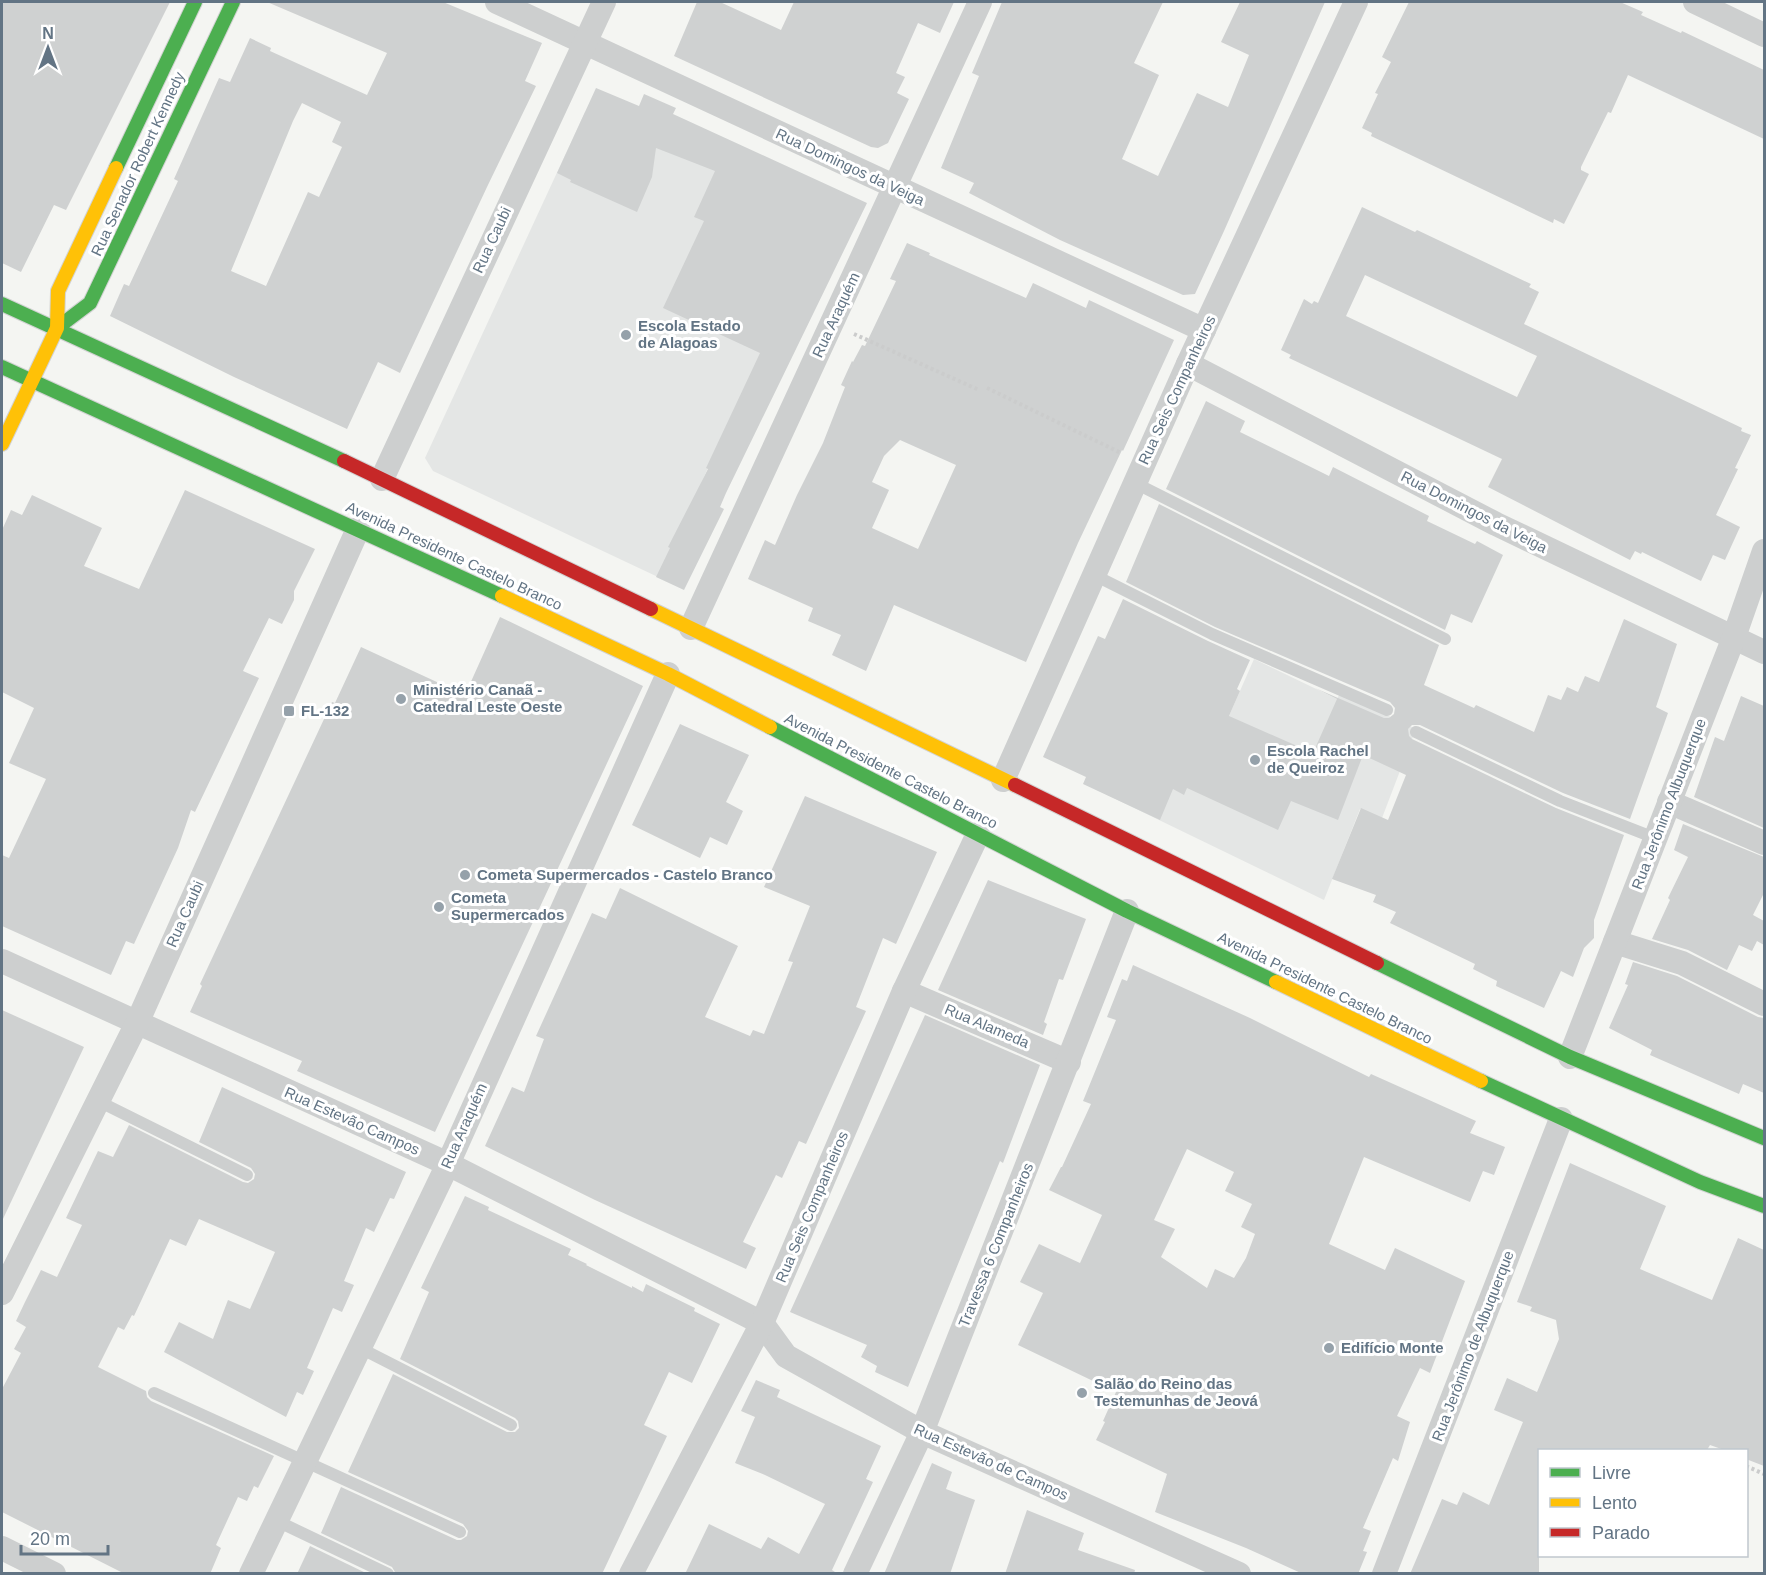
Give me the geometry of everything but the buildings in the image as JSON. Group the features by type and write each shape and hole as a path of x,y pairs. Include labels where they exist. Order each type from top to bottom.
{"main road":[{"name":"Rua Senador Robert Kennedy","path":"2,444 57,328 58,291 195,2"},
{"name":"Rua Senador Robert Kennedy","path":"57,328 90,303 233,2"},
{"path":"2,304 382,479 1570,1057 1764,1138"},
{"name":"Avenida Presidente Castelo Branco","path":"2,367 668,674 1127,911 1561,1119 1700,1182 1764,1206"}],"street":[{"name":"Rua Domingos da Veiga","path":"497,2 1204,330"},
{"name":"Rua Caubi","path":"382,479 604,2"},
{"name":"Rua Araquém","path":"691,628 980,2"},
{"name":"Rua Seis Companheiros","path":"1003,780 1188,364 1356,2"},
{"path":"1695,2 1764,35"},
{"name":"Rua Domingos da Veiga","path":"1188,364 1496,524 1764,652"},
{"name":"Rua Caubi","path":"2,1293 136,1023 357,529"},
{"name":"Rua Jerônimo Albuquerque","path":"1570,1057 1734,637 1764,551"},
{"name":"Rua Araquém","path":"251,1574 448,1164 668,674"},
{"path":"1669,802 1764,843"},
{"name":"Rua Seis Companheiros","path":"631,1574 762,1323 904,991 978,834"},
{"name":"Travessa 6 Companheiros","path":"855,1574 922,1432 1070,1062 1127,911"},
{"path":"1615,942 1682,963 1764,1004"},
{"name":"Rua Estevão Campos","path":"2,961 448,1164 762,1323"},
{"name":"Rua Alameda","path":"904,991 1070,1062"},
{"name":"Rua Jerônimo de Albuquerque","path":"1384,1574 1561,1119"},
{"name":"Rua Estevão de Campos","path":"762,1323 786,1356 922,1432 1239,1574"},
{"path":"2,1548 54,1574"}],"lane":[{"path":"1139,473 1445,639"},
{"path":"1094,575 1212,634 1387,710"},
{"path":"1416,732 1560,801 1655,838"},
{"path":"98,1101 247,1175"},
{"path":"360,1348 511,1425"},
{"path":"154,1393 460,1532"},
{"path":"277,1521 388,1574"}],"path":[{"path":"832,325 980,390"},
{"path":"987,388 1139,473"},
{"path":"1748,1467 1764,1474"}],"shaded area":[{"name":"Escola Estado de Alagoas","path":"585,112 825,213 658,577 433,471 425,458"},
{"name":"Escola Rachel de Queiroz","path":"1254,659 1337,699 1340,693 1416,729 1382,818 1360,809 1324,900 1095,789 1222,732"}],"traffic: fast":[{"path":"116,168 195,2"},
{"path":"57,328 90,303 233,2"},
{"path":"2,304 344,461"},
{"path":"2,367 502,596"},
{"path":"770,727 1127,911 1276,982"},
{"path":"1377,963 1570,1057 1764,1138"},
{"path":"1481,1081 1700,1182 1764,1206"}],"traffic: slow":[{"path":"2,444 57,328 58,291 116,168"},
{"path":"502,596 668,674 770,727"},
{"path":"651,609 1015,785"},
{"path":"1276,982 1481,1081"}],"traffic: jam":[{"path":"344,461 651,609"},
{"path":"1015,785 1377,963"}],"place":[{"name":"Escola Estado de Alagoas","path":"626,335"},
{"name":"Ministério Canaã - Catedral Leste Oeste","path":"401,699"},
{"name":"FL-132","path":"289,711"},
{"name":"Escola Rachel de Queiroz","path":"1255,760"},
{"name":"Cometa Supermercados - Castelo Branco","path":"465,875"},
{"name":"Cometa Supermercados","path":"439,907"},
{"name":"Edifício Monte","path":"1329,1348"},
{"name":"Salão do Reino das Testemunhas de Jeová","path":"1082,1393"}]}
